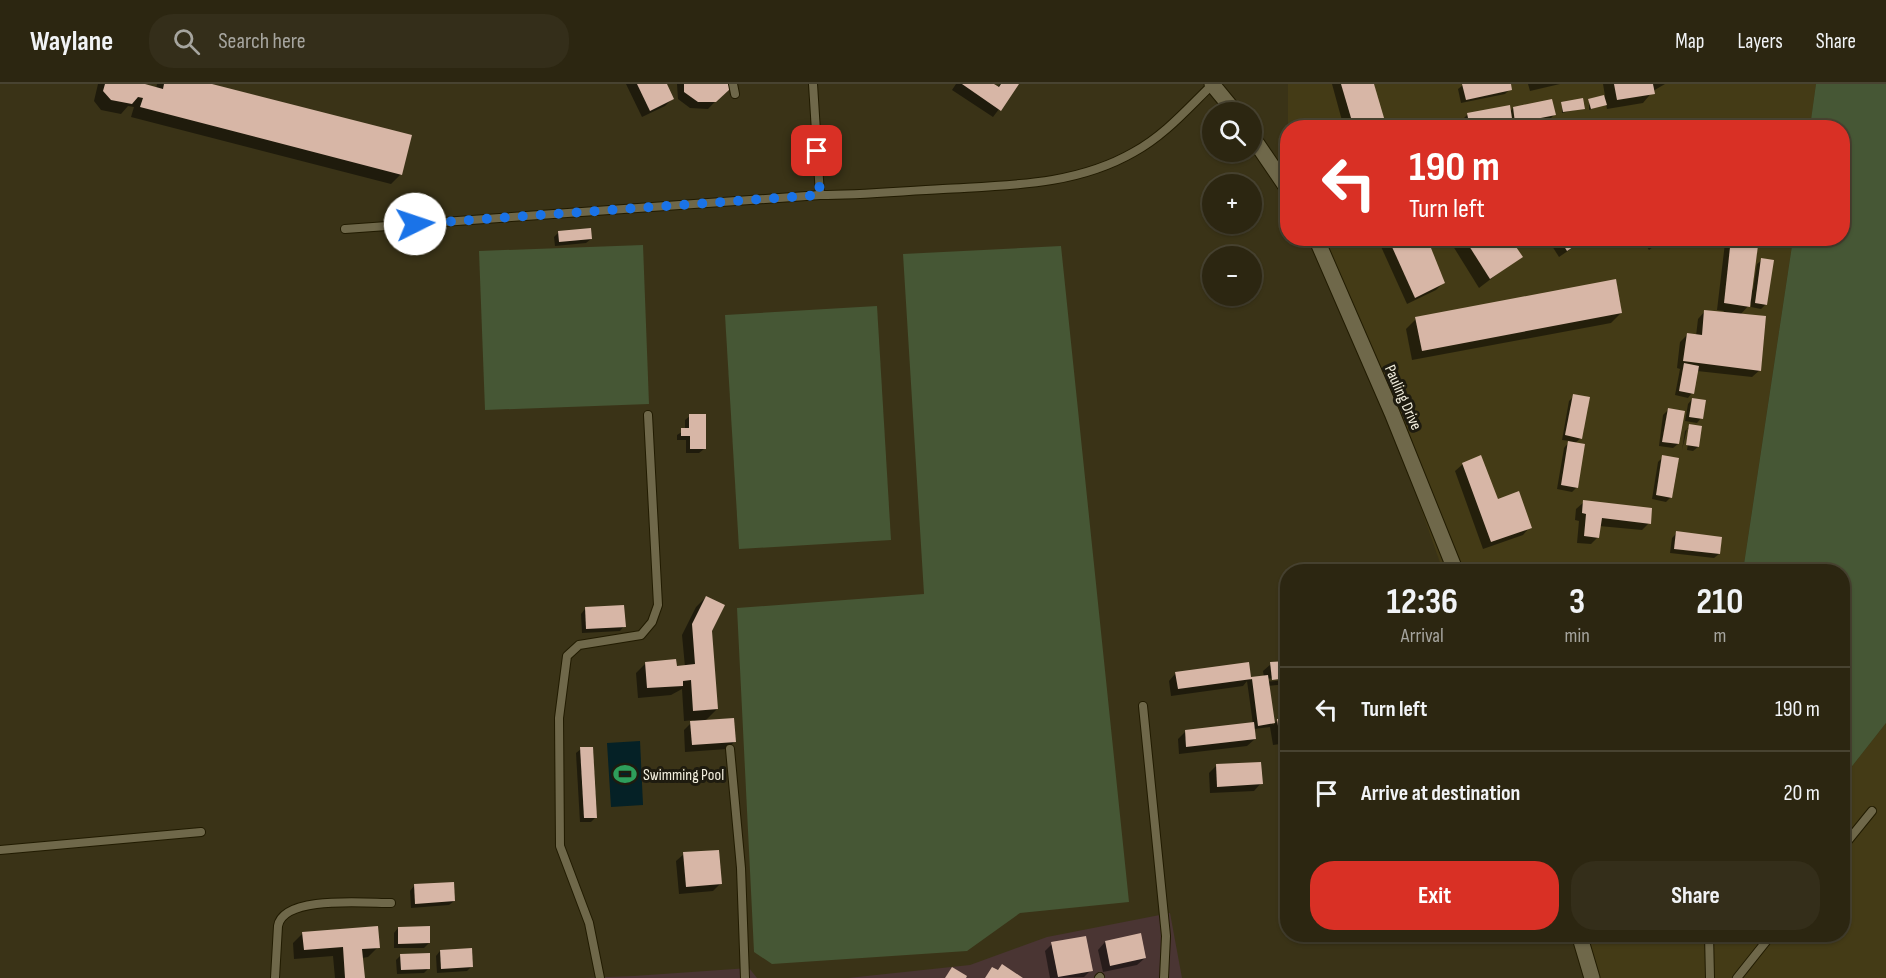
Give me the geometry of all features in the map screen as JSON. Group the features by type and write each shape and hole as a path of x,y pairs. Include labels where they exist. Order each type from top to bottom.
{"street":[{"path":"1213,84 1227,102"},
{"path":"1262,151 1280,178"},
{"name":"Pauling Drive","path":"1319,246 1392,413 1453,564"},
{"path":"1581,942 1592,978"}],"lane":[{"path":"733,84 735,94"},
{"path":"813,84 820,195"},
{"path":"345,229 820,195 864,195 1034,184 1100,168 1133,153 1186,112 1213,84"},
{"path":"600,978 589,923 560,846 559,718 567,656 579,645 641,635 652,622 658,605 648,415"},
{"path":"1143,706 1166,936 1164,978"},
{"path":"730,749 741,868 745,978"},
{"path":"1850,838 1872,812"},
{"path":"0,850 201,832"},
{"path":"275,978 279,918 286,912 313,904 391,903"},
{"path":"1709,942 1710,978"},
{"path":"1737,978 1766,942"}],"shaded area":[{"path":"1288,84 1816,84 1811,120 1288,120"},
{"path":"1328,246 1792,246 1744,564 1441,564"},
{"path":"1886,723 1886,978 1585,978 1572,942 1850,942 1850,769"},
{"path":"1170,913 1182,978 848,978 970,965 1047,937"},
{"path":"749,968 757,978 582,978 634,976"}],"green space":[{"path":"1816,84 1886,84 1886,723 1850,769 1850,564 1744,564 1792,246 1850,246 1850,120 1811,120"},
{"path":"643,245 649,404 485,410 479,251"},
{"path":"1061,246 1129,902 1020,913 967,951 772,964 754,952 737,608 924,594 903,254"},
{"path":"877,306 891,540 739,549 725,315"}],"water":[{"name":"Swimming Pool","path":"640,741 643,805 611,807 607,743"}],"building":[{"path":"105,84 145,84 163,89 164,84 212,84 412,135 402,175 140,107 143,98 138,97 132,104 111,100 103,91"},
{"path":"637,84 667,84 674,99 650,111"},
{"path":"684,84 729,84 730,89 716,102 698,102 684,92"},
{"path":"962,84 994,84 999,87 1001,84 1019,84 1001,111"},
{"path":"1341,84 1374,84 1385,120 1352,120"},
{"path":"1462,84 1511,84 1512,90 1466,100"},
{"path":"1614,84 1653,84 1655,94 1617,100"},
{"path":"1604,95 1607,105 1591,109 1588,99"},
{"path":"1583,98 1585,109 1563,112 1561,102"},
{"path":"1552,99 1556,115 1530,120 1515,120 1513,107"},
{"path":"1510,105 1512,120 1468,120 1467,113"},
{"path":"591,228 592,239 559,242 558,231"},
{"path":"1392,246 1430,246 1445,283 1415,298"},
{"path":"1469,246 1515,246 1523,257 1490,279"},
{"path":"1564,246 1575,246 1567,251"},
{"path":"1730,246 1758,246 1750,307 1724,303"},
{"path":"1761,258 1774,260 1767,305 1755,303"},
{"path":"1616,279 1622,313 1422,351 1415,317"},
{"path":"1704,310 1766,316 1761,371 1683,361 1687,333 1702,335"},
{"path":"1684,363 1699,366 1694,394 1679,391"},
{"path":"1573,394 1590,397 1582,439 1565,435"},
{"path":"1692,398 1706,400 1703,419 1689,417"},
{"path":"1668,408 1685,411 1679,444 1662,442"},
{"path":"689,414 706,414 706,449 690,449 690,436 681,436 681,428 689,428"},
{"path":"1689,424 1702,426 1699,447 1686,445"},
{"path":"1568,441 1585,444 1578,488 1561,485"},
{"path":"1481,455 1498,499 1519,491 1532,528 1491,542 1462,463"},
{"path":"1662,455 1679,458 1672,498 1656,495"},
{"path":"1583,500 1652,508 1651,524 1602,518 1599,538 1584,536 1586,514 1582,513"},
{"path":"1676,531 1722,537 1720,554 1674,549"},
{"path":"706,596 725,605 712,631 718,709 693,711 691,680 683,681 683,686 647,688 645,662 676,659 677,666 695,664 692,624"},
{"path":"624,605 626,627 586,629 585,607"},
{"path":"1280,661 1280,679 1272,680 1270,662"},
{"path":"1249,662 1251,677 1268,675 1275,723 1258,726 1252,679 1178,689 1175,672"},
{"path":"734,718 736,742 692,745 690,721"},
{"path":"1277,719 1280,719 1280,739"},
{"path":"1254,722 1256,739 1186,747 1185,730"},
{"path":"580,747 593,747 597,818 584,818"},
{"path":"1261,762 1263,784 1217,787 1216,764"},
{"path":"719,850 722,884 686,887 683,852"},
{"path":"454,882 455,901 415,904 414,884"},
{"path":"378,926 380,948 362,949 365,978 345,978 343,947 304,950 302,932"},
{"path":"430,926 430,943 398,944 398,927"},
{"path":"1141,933 1146,958 1110,966 1105,941"},
{"path":"1086,936 1093,971 1058,977 1051,942"},
{"path":"472,948 473,967 441,969 440,950"},
{"path":"430,953 430,969 401,970 400,954"},
{"path":"1002,964 1023,978 985,978 992,967 998,970"},
{"path":"952,967 967,976 966,978 945,978"}],"place":[{"name":"Swimming Pool","path":"625,774"}],"route":[{"path":"415,224 820,195 817,151"}]}
